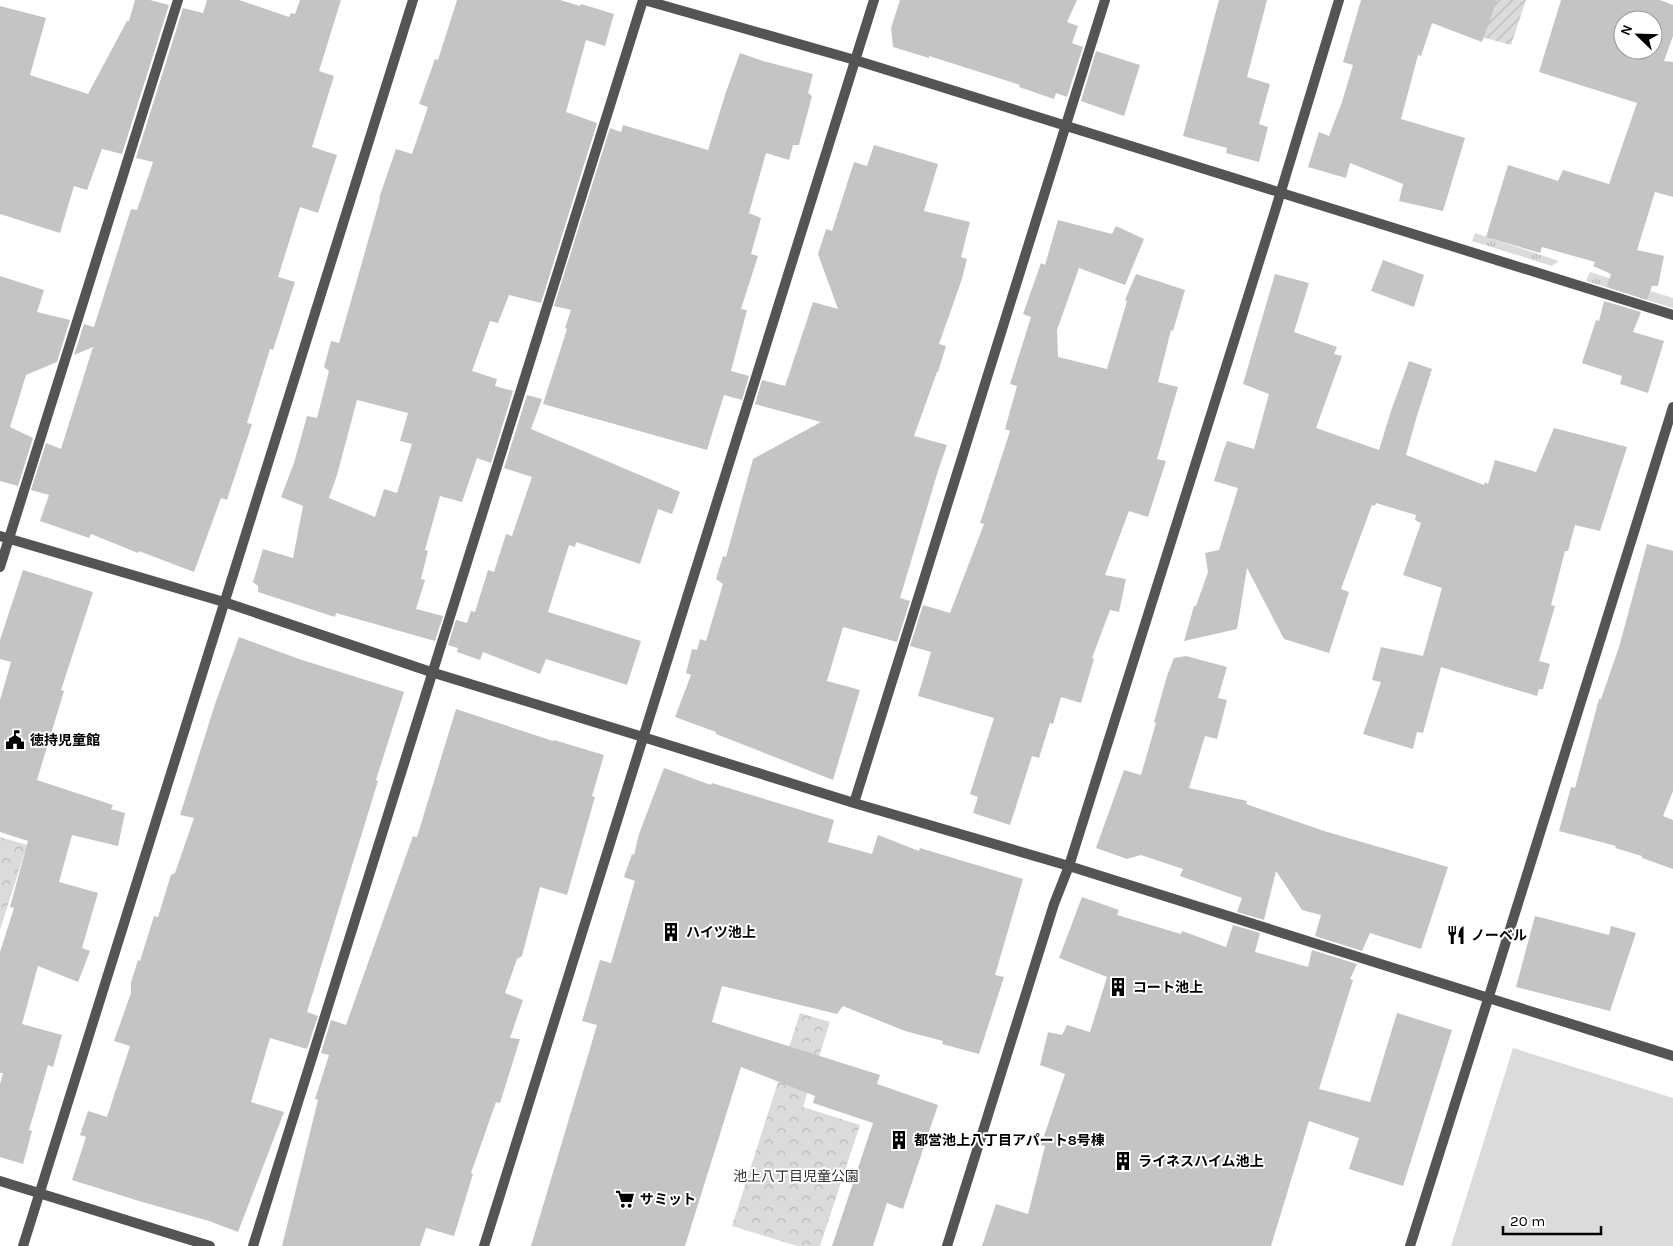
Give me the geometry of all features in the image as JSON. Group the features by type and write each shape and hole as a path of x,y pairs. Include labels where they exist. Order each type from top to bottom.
{"street":[{"path":"0,567 4,538 178,0"},
{"path":"23,1246 413,0"},
{"path":"253,1246 431,672 643,0 855,60 1673,315"},
{"path":"484,1246 874,0"},
{"path":"854,803 1105,0"},
{"path":"947,1246 1054,904 1069,866 1339,0"},
{"path":"1410,1246 1673,407"},
{"path":"4,538 224,602 431,672 854,803 1069,866 1673,1056"},
{"path":"0,1181 210,1246"}],"green space":[{"path":"1496,0 1526,0 1511,45 1482,37"},
{"path":"1475,233 1559,261 1552,266 1472,241"},
{"path":"1590,272 1673,298 1673,308 1586,281"},
{"path":"0,837 27,845 0,930"},
{"name":"池上八丁目児童公園","path":"800,1013 830,1022 803,1107 860,1125 820,1246 797,1246 732,1226"},
{"path":"1513,1048 1673,1098 1673,1246 1451,1246"}],"building":[{"path":"135,0 150,0 169,5 122,154 102,149 87,190 74,186 60,233 0,214 0,6 46,18 30,75 88,94 127,21 129,21"},
{"path":"207,0 239,0 289,17 291,13 295,14 300,0 341,0 319,71 334,76 312,147 337,155 318,213 300,207 278,277 295,282 273,350 270,349 247,423 252,424 227,500 221,498 194,572 139,551 138,553 91,534 89,538 40,521 49,495 31,490 46,443 61,449 93,347 74,355 84,324 94,327 131,209 137,210 153,162 136,158 183,8 203,13"},
{"path":"457,0 560,0 614,14 605,46 586,40 566,112 597,123 541,303 509,295 498,323 490,321 472,371 497,379 495,386 513,391 491,463 477,458 462,502 440,496 425,550 428,551 421,579 425,580 416,609 443,616 435,641 336,613 335,617 258,592 258,586 253,582 263,549 293,558 303,506 281,497 294,463 307,416 317,418 329,371 324,367 331,341 339,343 379,198 396,149 412,154 428,107 419,104 435,59 438,60","holes":["357,400 408,413 400,441 412,444 397,493 384,489 375,517 329,498"]},
{"path":"900,0 1077,0 1067,22 1078,26 1072,43 1083,47 1067,97 1056,93 1054,99 1019,87 1020,85 929,56 929,58 893,47 891,28"},
{"path":"1219,0 1267,0 1247,77 1270,84 1259,124 1268,127 1259,162 1226,153 1227,148 1183,136"},
{"path":"1361,0 1497,0 1482,42 1432,23 1421,56 1418,55 1401,119 1465,138 1443,211 1399,201 1403,184 1350,163 1346,178 1308,167 1319,132 1329,136 1342,102 1353,65 1343,62"},
{"path":"1561,0 1660,0 1673,5 1673,36 1664,61 1673,62 1673,197 1655,192 1637,250 1664,256 1658,286 1652,286 1647,300 1607,287 1611,274 1593,266 1595,262 1542,247 1540,253 1486,237 1508,165 1558,181 1563,170 1609,184 1637,103 1539,72"},
{"path":"1096,51 1140,65 1124,116 1081,101"},
{"path":"740,53 813,74 808,93 812,96 799,145 793,145 789,160 766,153 749,213 761,218 751,254 758,256 741,309 747,310 731,371 749,376 742,400 724,395 707,450 543,404 567,329 565,328 571,310 554,306 610,128 621,132 623,125 708,150"},
{"path":"874,145 938,164 924,211 970,222 961,257 967,259 962,279 939,344 946,346 914,436 947,445 900,598 910,601 897,642 843,627 827,681 860,690 833,780 675,717 691,675 686,673 692,649 697,650 700,639 706,641 723,584 716,579 723,556 726,557 753,459 821,422 755,404 762,380 785,386 813,302 838,309 818,254 826,229 832,231 854,162 867,166"},
{"path":"1058,220 1112,234 1116,226 1144,239 1125,285 1079,268 1057,330 1058,357 1107,369 1127,301 1125,300 1136,274 1185,290 1173,331 1171,330 1158,382 1178,387 1157,459 1166,461 1148,517 1129,511 1105,575 1126,579 1119,612 1110,610 1092,658 1094,659 1081,703 1061,697 1053,724 1050,723 1039,758 1032,756 1010,825 973,813 978,797 970,794 994,718 918,696 931,652 910,646 923,605 950,613 984,524 980,523 1010,431 1005,429 1017,386 1010,384 1031,317 1023,314 1041,263 1045,265"},
{"path":"1383,260 1424,275 1414,307 1371,291"},
{"path":"1275,274 1309,283 1294,332 1337,347 1334,354 1342,356 1316,428 1379,450 1409,361 1432,369 1406,455 1484,485 1485,482 1488,484 1495,460 1536,472 1554,428 1627,447 1600,531 1575,525 1568,551 1565,551 1551,605 1555,606 1539,661 1550,664 1543,689 1539,689 1537,696 1441,667 1423,733 1417,732 1413,749 1363,734 1381,682 1372,680 1381,647 1423,656 1442,588 1403,575 1421,523 1415,520 1416,515 1376,503 1375,506 1372,505 1341,589 1349,592 1329,653 1284,639 1247,568 1237,629 1184,641 1194,606 1196,606 1208,572 1205,553 1219,550 1238,488 1214,481 1223,452 1227,441 1254,449 1269,394 1243,384"},
{"path":"0,276 44,290 37,312 70,320 57,362 26,375 10,427 33,438 18,486 0,481"},
{"path":"1604,301 1641,312 1633,332 1664,341 1648,393 1620,384 1622,376 1582,363 1596,320 1599,321"},
{"path":"527,395 542,399 531,429 680,492 672,514 658,509 640,564 576,542 575,547 569,545 548,612 641,641 627,685 546,659 540,674 483,652 480,660 457,652 458,648 448,645 456,620 467,623 471,611 475,612 488,570 494,572 506,534 512,536 532,477 504,468"},
{"path":"1647,544 1673,551 1673,791 1663,816 1673,820 1673,869 1642,858 1642,856 1615,848 1616,846 1559,831 1571,787 1575,788 1599,699 1601,699 1619,647"},
{"path":"23,570 93,592 61,690 64,691 37,780 113,805 111,809 125,813 118,846 72,835 59,882 98,893 82,948 90,951 78,982 38,966 22,1024 62,1035 53,1067 48,1065 29,1130 32,1131 23,1164 0,1157 0,1084 3,1073 0,1073 0,952 14,908 10,907 28,841 0,832 0,700 11,662 0,659 0,640"},
{"path":"239,637 299,659 404,692 307,1012 318,1016 307,1049 270,1038 251,1102 284,1112 238,1232 209,1221 72,1180 86,1137 80,1135 88,1111 107,1117 130,1046 114,1041 131,993 131,982 138,960 140,961 154,916 158,917 171,875 175,873 194,818 180,815 215,704"},
{"path":"1186,656 1227,667 1218,698 1227,700 1217,739 1205,736 1189,788 1247,801 1246,804 1324,831 1448,867 1421,949 1370,933 1362,951 1315,936 1321,915 1302,910 1276,871 1264,920 1237,912 1242,898 1180,876 1183,869 1141,855 1127,859 1096,848 1124,770 1141,775 1156,723 1154,722 1174,658"},
{"path":"456,709 553,741 604,755 592,796 595,797 567,895 540,887 522,956 517,959 505,993 523,1000 510,1038 520,1039 500,1103 496,1102 471,1173 473,1174 454,1236 426,1228 420,1246 282,1246 318,1100 315,1099 329,1055 321,1053 331,1020 346,1025 413,836 417,837"},
{"path":"664,768 711,785 712,783 834,820 828,842 872,854 878,835 919,851 920,848 1023,879 995,975 1004,977 979,1054 942,1044 943,1041 905,1031 843,1006 837,1014 722,986 712,1022 880,1075 877,1084 938,1105 903,1209 887,1203 873,1246 832,1246 873,1123 813,1103 815,1096 741,1067 685,1246 531,1246 597,1025 582,1021 600,960 611,963 635,881 624,877 632,854 634,855 639,834"},
{"path":"1082,897 1119,910 1117,915 1181,934 1182,931 1226,947 1233,925 1260,933 1255,952 1308,967 1312,950 1357,964 1350,979 1353,980 1319,1089 1370,1102 1397,1013 1452,1030 1403,1186 1349,1169 1359,1138 1309,1121 1271,1246 982,1246 996,1204 1028,1214 1045,1146 1041,1145 1065,1074 1040,1065 1048,1032 1062,1035 1067,1025 1090,1032 1107,977 1059,958"},
{"path":"1535,916 1609,935 1611,926 1636,933 1610,1011 1516,987"}],"place":[{"name":"徳持児童館","path":"15,740"},
{"name":"ハイツ池上","path":"671,932"},
{"name":"ノーベル","path":"1456,935"},
{"name":"コート池上","path":"1118,987"},
{"name":"都営池上八丁目アパート8号棟","path":"899,1140"},
{"name":"ライネスハイム池上","path":"1123,1161"},
{"name":"サミット","path":"625,1199"}]}
